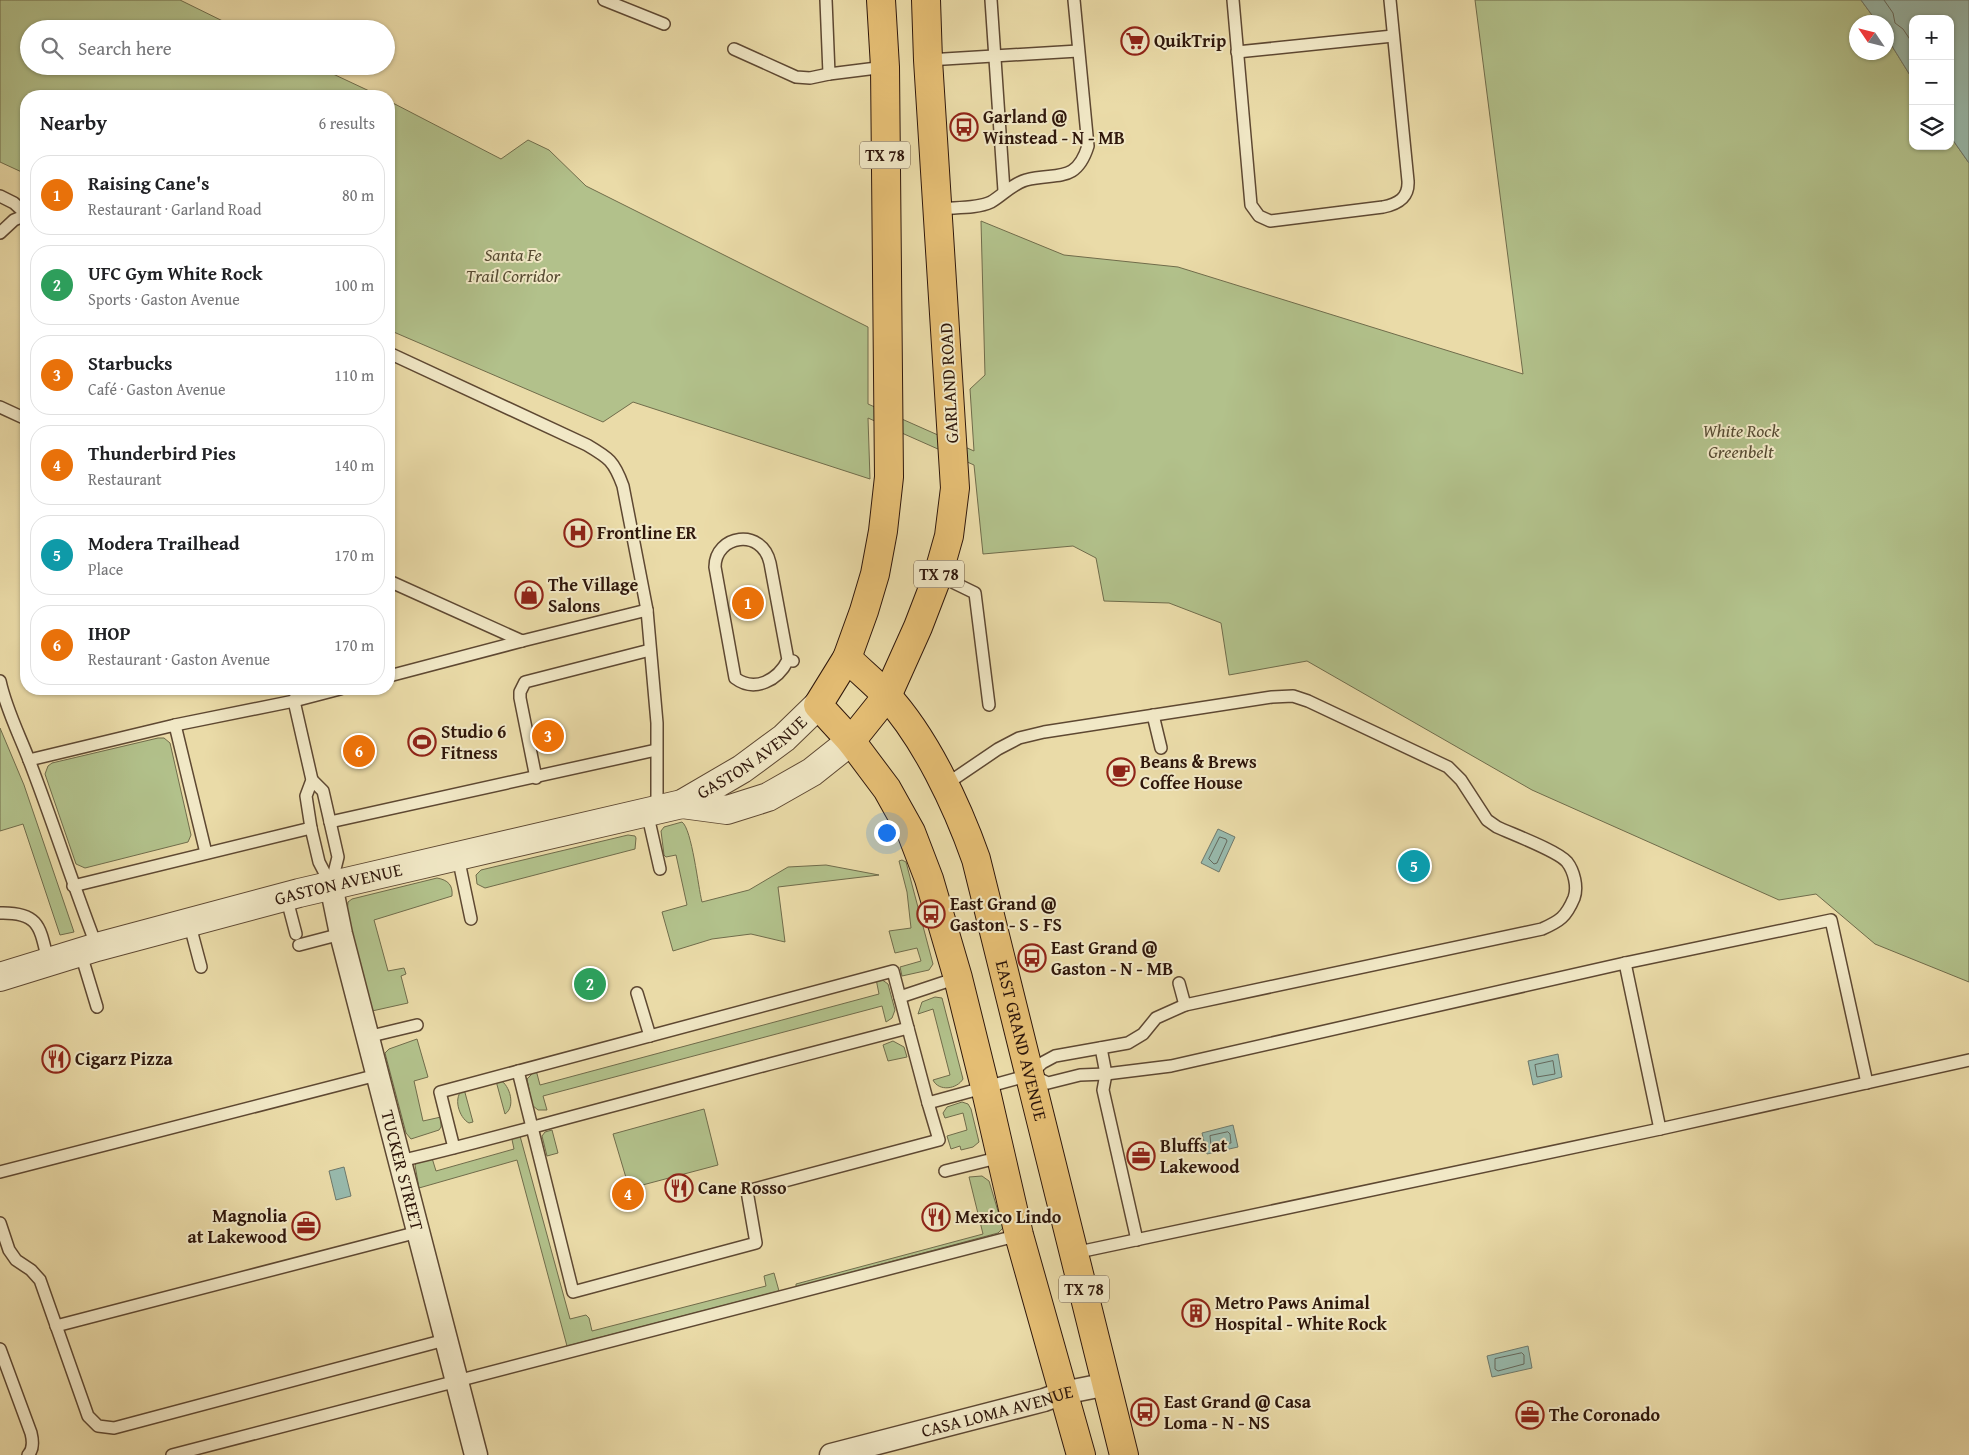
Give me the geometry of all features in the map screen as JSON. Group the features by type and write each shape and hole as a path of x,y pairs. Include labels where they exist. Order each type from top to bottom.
{"main road":[{"name":"TX 78","path":"881,0 885,67 885,244 889,477 883,531 875,574 847,658 818,706 851,741 887,789 911,832 929,879 958,978 985,1087 1018,1236 1081,1455"},
{"name":"GARLAND ROAD","path":"851,741 887,696 918,627 938,575 949,536 955,488 928,60 926,0"},
{"path":"885,67 928,60"},
{"name":"EAST GRAND AVENUE","path":"847,658 887,696 916,734 945,785 976,859 1108,1384 1124,1455"}],"street":[{"name":"GASTON AVENUE","path":"0,977 88,949 286,896 458,858 662,809 742,770 784,738 818,706"},
{"name":"GASTON AVENUE","path":"662,809 727,810 768,797 812,772 851,741"},
{"name":"TUCKER STREET","path":"331,885 341,934 367,1037 476,1455"},
{"name":"CASA LOMA AVENUE","path":"831,1455 1044,1400 1064,1393 1108,1384"}],"lane":[{"path":"604,0 664,24"},
{"path":"826,0 828,74"},
{"path":"992,0 1004,191"},
{"path":"937,209 982,205 992,201 1004,191 1027,180 1064,175 1077,167 1084,157 1088,146 1074,0"},
{"path":"1233,0 1251,206 1259,216 1270,221 1383,208 1400,202 1404,197 1408,180 1390,0"},
{"path":"1237,52 1393,36"},
{"path":"734,49 796,76 810,78 885,67"},
{"path":"928,60 1078,51"},
{"path":"0,196 20,208"},
{"path":"0,233 20,217"},
{"path":"395,356 587,445 609,459 618,472 623,486 647,610 657,723 656,750 662,809 660,869"},
{"path":"0,407 20,416"},
{"path":"739,540 750,540 766,550 790,660 779,674 767,682 748,684 735,678 715,567 718,552 726,545 739,540"},
{"path":"938,575 975,594 990,704"},
{"path":"395,585 522,641"},
{"path":"395,674 647,610"},
{"path":"536,778 520,698 520,692 526,682 650,650"},
{"path":"0,681 7,708 29,760 73,886 88,949 97,1008"},
{"path":"296,695 294,700 312,780 323,791 338,857 331,885"},
{"path":"29,760 175,725 315,695"},
{"path":"928,1103 1030,1075 1042,1063 1055,1056 1128,1043 1144,1034 1156,1018 1185,1004 1542,929 1559,922 1569,910 1575,894 1575,877 1566,860 1497,827 1487,820 1462,780 1448,768 1308,701 1293,696 1153,715 1044,732 1019,738 998,749 945,785"},
{"path":"1153,715 1161,748"},
{"path":"175,725 206,853"},
{"path":"330,822 656,750"},
{"path":"312,780 306,796 311,828 319,862 331,885"},
{"path":"73,886 311,828"},
{"path":"458,858 471,919"},
{"path":"286,896 298,940 341,934"},
{"path":"0,913 19,913 30,918 39,927 48,961"},
{"path":"1030,1075 1048,1083 1080,1075 1106,1074 1171,1066 1625,962 1830,920 1867,1083"},
{"path":"189,922 201,967"},
{"path":"1625,962 1660,1129"},
{"path":"454,1148 440,1092 518,1071 893,971 938,1140 747,1191 756,1244 573,1292 518,1071"},
{"path":"900,996 958,978"},
{"path":"1179,983 1185,1004"},
{"path":"638,993 650,1036"},
{"path":"367,1037 417,1024"},
{"path":"400,1162 908,1028"},
{"path":"1101,1048 1106,1074 1103,1090 1137,1240"},
{"path":"1074,1253 1660,1129 1969,1060"},
{"path":"0,1172 377,1075"},
{"path":"945,1172 1001,1157"},
{"path":"0,1223 9,1250 16,1260 31,1270 40,1280 88,1416 98,1426 114,1428 445,1340"},
{"path":"56,1326 418,1232"},
{"path":"172,1455 1018,1236"},
{"path":"0,1349 31,1433 33,1443 31,1452 28,1455"}],"green space":[{"path":"0,0 180,0 221,20 20,20 20,75 335,75 367,90 20,90 20,171 0,162"},
{"name":"White Rock Greenbelt","path":"1475,0 1861,0 1872,15 1849,15 1849,60 1894,60 1894,49 1909,74 1909,150 1954,150 1954,142 1969,163 1969,982 1875,944 1816,894 1779,900 1532,790 1307,661 1229,675 1221,623 1169,603 1104,601 1096,558 1073,546 983,554 974,465 868,418 870,479 633,402 603,422 395,333 395,104 501,159 528,140 549,150 586,186 868,327 868,404 974,451 970,389 985,375 981,221 1064,255 1178,267 1523,374"},
{"path":"0,728 24,785 74,932 60,935 23,824 0,831"},
{"path":"164,738 170,743 191,835 188,842 85,868 76,864 45,774 48,766 52,763"},
{"path":"682,822 686,827 692,846 702,902 749,890 788,867 826,865 879,875 778,887 785,942 751,934 712,939 673,951 662,912 687,905 676,855 666,857 664,855 661,831 664,827"},
{"path":"628,835 635,836 636,838 635,849 485,888 477,884 476,875 481,870"},
{"path":"899,861 906,862 933,964 929,970 902,976 900,967 921,961 917,948 895,953 889,931 911,928 907,892"},
{"path":"437,878 449,884 452,889 452,896 374,920 388,971 404,968 406,974 401,976 408,1003 372,1011 347,914 348,902 352,899"},
{"path":"876,979 881,979 888,984 895,1010 892,1018 886,1022 882,1006 543,1096 547,1110 538,1110 532,1105 527,1079 536,1070 540,1085 879,994"},
{"path":"935,997 942,998 963,1079 957,1085 948,1088 939,1086 933,1080 950,1075 933,1009 918,1014 922,1002"},
{"path":"417,1039 428,1077 414,1081 423,1121 441,1117 441,1127 439,1130 411,1139 406,1133 385,1053 389,1049"},
{"path":"893,1041 904,1047 907,1057 888,1061 883,1045"},
{"path":"500,1080 507,1086 511,1101 505,1114 496,1081"},
{"path":"464,1089 473,1122 469,1123 462,1117 458,1107 458,1097"},
{"path":"962,1102 968,1104 971,1109 979,1142 973,1147 961,1150 960,1146 951,1149 947,1136 967,1130 963,1113 945,1118 943,1113 947,1107"},
{"path":"704,1109 718,1165 635,1187 627,1181 613,1134"},
{"path":"552,1130 558,1153 547,1156 542,1136 545,1132"},
{"path":"511,1135 520,1136 570,1319 586,1315 589,1318 592,1331 766,1286 764,1276 774,1273 779,1291 567,1346 517,1160 419,1188 415,1165 418,1162 432,1158 436,1171 514,1149"},
{"path":"982,1176 989,1181 1003,1228 998,1233 796,1287 796,1284 983,1234 969,1177"}],"water":[{"path":"1861,0 1969,0 1969,163 1954,142 1954,15 1909,15 1909,74 1894,49 1894,15 1872,15"},
{"path":"1218,829 1235,837 1219,872 1201,863"},
{"path":"1558,1054 1562,1077 1533,1085 1528,1061"},
{"path":"1233,1125 1238,1147 1207,1154 1202,1133"},
{"path":"344,1167 351,1196 336,1200 329,1171"},
{"path":"1528,1346 1532,1368 1492,1377 1487,1356"}],"place":[{"name":"QuikTrip","path":"1135,41"},
{"name":"Garland @ Winstead - N - MB","path":"964,127"},
{"name":"Frontline ER","path":"578,533"},
{"name":"The Village Salons","path":"529,595"},
{"name":"Raising Cane's","path":"748,603"},
{"name":"Starbucks","path":"548,736"},
{"name":"Studio 6 Fitness","path":"422,742"},
{"name":"IHOP","path":"359,751"},
{"name":"Beans & Brews Coffee House","path":"1121,772"},
{"name":"Modera Trailhead","path":"1414,866"},
{"name":"East Grand @ Gaston - S - FS","path":"931,914"},
{"name":"East Grand @ Gaston - N - MB","path":"1032,958"},
{"name":"UFC Gym White Rock","path":"590,984"},
{"name":"Cigarz Pizza","path":"56,1059"},
{"name":"Bluffs at Lakewood","path":"1141,1156"},
{"name":"Cane Rosso","path":"679,1188"},
{"name":"Thunderbird Pies","path":"628,1194"},
{"name":"Mexico Lindo","path":"936,1217"},
{"name":"Magnolia at Lakewood","path":"306,1226"},
{"name":"Metro Paws Animal Hospital - White Rock","path":"1196,1313"},
{"name":"East Grand @ Casa Loma - N - NS","path":"1145,1412"},
{"name":"The Coronado","path":"1530,1415"}],"park label":[{"name":"Santa Fe Trail Corridor","path":"513,265"}]}
